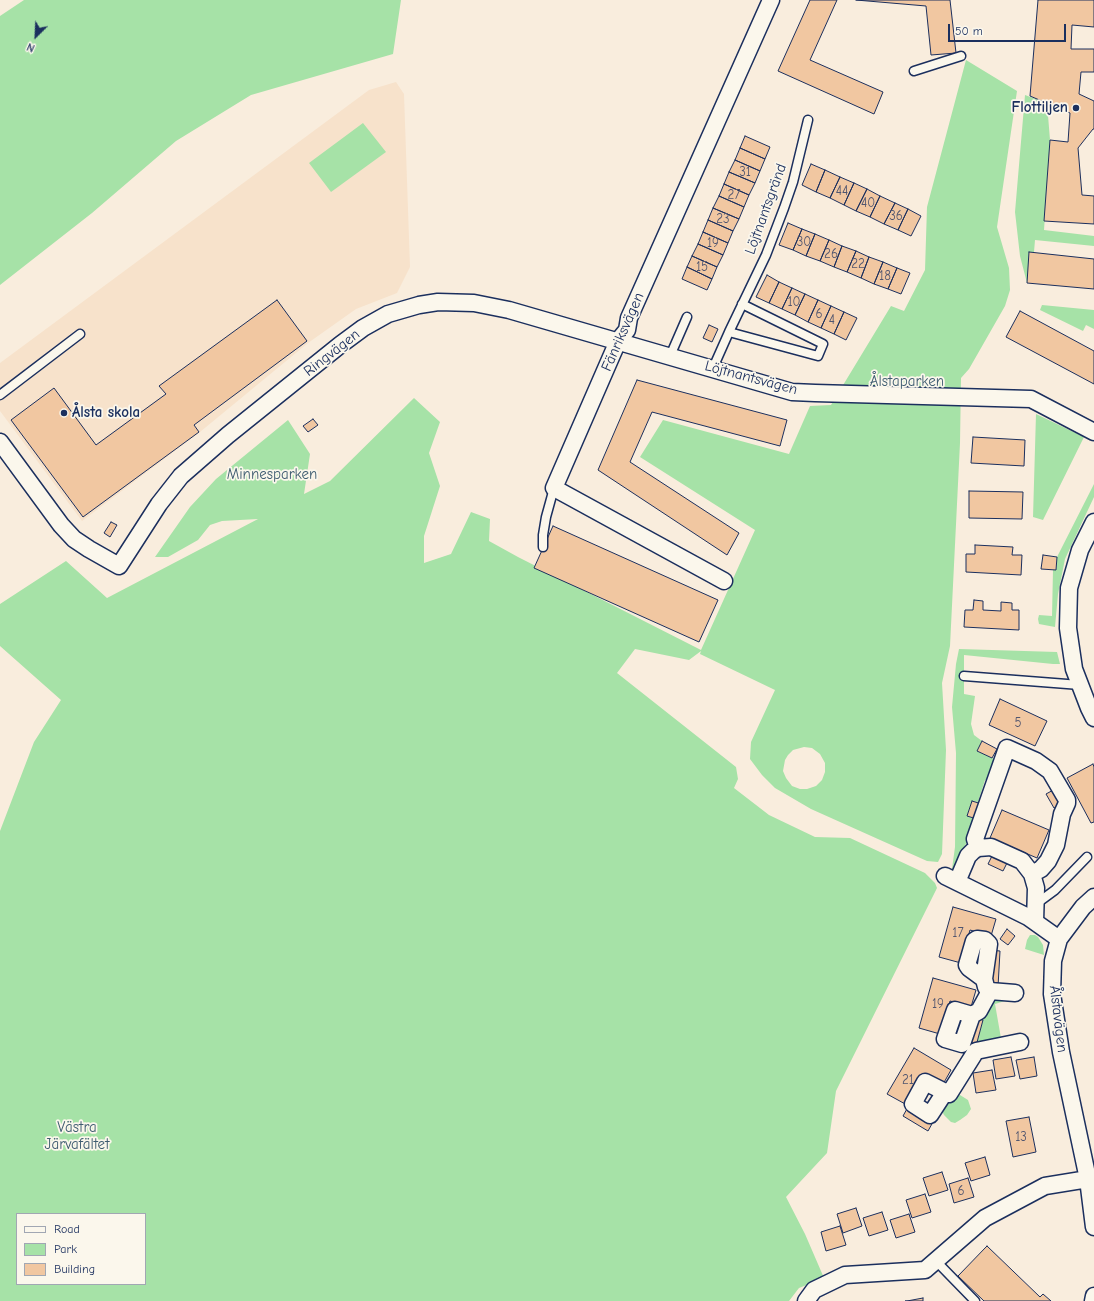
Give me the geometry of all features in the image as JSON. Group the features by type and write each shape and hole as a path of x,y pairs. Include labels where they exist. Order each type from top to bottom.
{"street":[{"name":"Fänriksvägen","path":"554,488 618,341 627,330 629,318 771,0"},
{"name":"Ringvägen","path":"0,442 61,525 74,539 119,566 159,504 181,476 191,466 340,345 363,328 388,314 419,305 438,302 474,303 509,310 618,341"},
{"name":"Löjtnantsvägen","path":"618,341 792,392 1031,399 1094,432"},
{"path":"554,488 724,581"},
{"path":"1094,522 1080,550 1069,588 1068,628 1074,669 1094,718"},
{"path":"978,848 975,840 1007,748 1036,761 1050,771 1067,800 1062,814 1056,845 1048,861 1041,869 1032,874"},
{"path":"1035,922 1036,888 1032,874 1022,861 990,847 978,848 968,856 951,879 1028,917 1035,922 1059,939 1083,907 1094,897"},
{"name":"Ålstavägen","path":"1059,939 1053,961 1052,994 1061,1052 1091,1179 1094,1227"},
{"path":"945,1092 949,1094 969,1048 972,1016 979,1011 987,985 1015,994"},
{"path":"969,1048 1020,1042"},
{"path":"806,1301 814,1290 845,1274 924,1270 985,1218 1044,1186 1091,1179"},
{"path":"1093,1301 1094,1296"}],"lane":[{"path":"914,71 961,56"},
{"name":"Löjtnantsgränd","path":"713,368 766,255 793,182 808,120"},
{"path":"729,332 818,356 823,344 742,304"},
{"path":"670,356 687,317"},
{"path":"0,395 80,334"},
{"path":"543,547 546,517 554,488"},
{"path":"964,676 1080,685"},
{"path":"1036,904 1055,890 1087,857"},
{"path":"935,1260 975,1301"}],"shaded area":[{"path":"396,82 404,94 410,267 397,293 356,309 308,343 200,432 82,521 0,411 0,363 369,90"}],"green space":[{"path":"24,0 401,0 393,54 251,95 176,141 92,213 0,285 0,16"},
{"path":"966,60 1017,91 997,227 1009,268 1010,290 1005,306 969,369 961,378 960,443 950,646 942,683 946,750 942,854 938,862 927,861 811,809 775,788 762,775 750,759 751,742 775,690 700,654 701,651 689,660 635,649 617,673 736,767 738,779 734,788 769,815 815,837 850,838 925,873 935,883 937,888 836,1091 827,1153 786,1197 805,1234 824,1278 799,1288 789,1301 0,1301 0,831 34,742 61,700 0,646 0,604 66,561 107,598 258,519 222,521 210,525 198,540 168,557 155,557 190,507 216,479 288,420 310,454 304,494 330,481 414,398 440,422 429,453 440,486 424,536 424,563 451,554 471,512 490,519 489,541 701,650 755,530 640,457 663,420 789,454 810,406 831,405 891,306 904,311 925,270 927,207","holes":["804,747 812,748 820,754 825,763 825,772 822,780 816,786 807,789 800,789 792,786 783,771 785,760 793,750"]},
{"path":"1025,95 1047,103 1050,140 1044,230 1094,236 1094,246 1035,240 1034,252 1030,252 1027,283 1020,256 1015,212"},
{"path":"363,123 386,152 331,192 309,163"},
{"path":"1042,305 1094,310 1094,329 1086,325 1083,331 1040,310"},
{"path":"1036,414 1084,437 1043,520 1033,517"},
{"path":"1094,484 1094,497 1065,559 1058,594 1055,627 1039,624 1039,615 1052,616 1053,570 1056,570 1057,557"},
{"path":"959,649 1057,652 1060,664 964,655 964,694 975,696 971,724 974,735 982,741 977,751 997,759 991,780 985,780 978,802 972,801 967,816 978,820 972,838 965,845 959,870 952,869 955,847 956,753 952,707"},
{"path":"1030,935 1035,935 1038,937 1043,945 1044,955 1025,949"},
{"path":"990,995 1008,1000 995,1004 1002,1044 976,1046 983,1020 977,1017"},
{"path":"960,1095 968,1100 971,1109 967,1115 960,1120 955,1123 951,1122 944,1115 942,1111 943,1107 952,1097"}],"building":[{"path":"810,0 837,0 810,60 883,92 874,114 778,71"},
{"path":"856,0 950,0 956,53 931,55 926,6"},
{"name":"Flottiljen","path":"1038,0 1094,0 1094,27 1072,25 1071,49 1094,49 1094,72 1081,72 1079,94 1094,101 1094,129 1078,148 1082,195 1094,196 1094,224 1044,221 1050,140 1068,142 1070,113 1030,96"},
{"path":"745,136 770,147 765,159 740,148"},
{"path":"740,148 765,159 760,171 735,160"},
{"path":"735,160 760,171 755,183 729,172"},
{"path":"811,164 825,170 816,192 802,185"},
{"path":"825,170 840,177 830,198 816,192"},
{"path":"729,172 755,183 749,195 724,184"},
{"path":"840,177 854,183 844,205 830,198"},
{"path":"854,183 867,189 856,211 844,205"},
{"path":"724,184 749,195 744,207 719,196"},
{"path":"867,189 880,196 870,217 856,211"},
{"path":"719,196 744,207 739,219 713,208"},
{"path":"880,196 895,203 884,224 870,217"},
{"path":"895,203 908,209 898,230 884,224"},
{"path":"713,208 739,219 733,231 708,220"},
{"path":"908,209 921,216 911,236 898,230"},
{"path":"708,220 733,231 728,243 703,232"},
{"path":"788,223 802,229 793,250 779,245"},
{"path":"802,229 815,234 806,256 793,250"},
{"path":"703,232 728,243 723,255 698,244"},
{"path":"815,234 829,240 820,261 806,256"},
{"path":"829,240 842,246 834,267 820,261"},
{"path":"698,244 723,255 717,267 692,256"},
{"path":"842,246 856,251 847,272 834,267"},
{"path":"856,251 869,257 861,278 847,272"},
{"path":"1029,252 1094,259 1094,289 1027,283"},
{"path":"692,256 717,267 712,279 687,267"},
{"path":"869,257 883,262 874,284 861,278"},
{"path":"883,262 897,268 888,289 874,284"},
{"path":"687,267 712,279 707,290 682,279"},
{"path":"897,268 910,273 901,294 888,289"},
{"path":"767,275 779,282 769,303 756,297"},
{"path":"779,282 792,288 782,309 769,303"},
{"path":"792,288 805,294 795,315 782,309"},
{"path":"805,294 818,300 808,322 795,315"},
{"path":"277,300 307,341 194,425 199,432 83,517 11,420 54,388 96,445 166,394 159,386"},
{"path":"818,300 831,306 821,328 808,322"},
{"path":"831,306 844,312 834,334 821,328"},
{"path":"1020,311 1094,351 1094,384 1006,337"},
{"path":"844,312 857,318 846,340 834,334"},
{"path":"709,325 718,329 712,342 703,338"},
{"path":"637,380 787,420 780,446 652,412 630,462 739,533 727,555 598,470"},
{"path":"313,419 318,425 308,432 303,426"},
{"path":"973,437 1025,440 1024,466 971,463"},
{"path":"969,491 1023,492 1022,519 969,518"},
{"path":"111,522 117,525 110,537 104,533"},
{"path":"553,526 718,600 699,642 534,568"},
{"path":"975,545 1013,547 1012,555 1022,555 1021,575 966,572 966,554 975,554"},
{"path":"1043,555 1057,557 1056,570 1041,569"},
{"path":"974,600 983,601 983,610 1001,611 1001,602 1012,603 1012,610 1019,610 1019,630 964,627 965,610 973,610"},
{"path":"1000,699 1047,721 1035,746 989,725"},
{"path":"982,741 997,749 992,758 977,751"},
{"path":"1093,764 1094,822 1091,823 1067,778"},
{"path":"1057,788 1065,803 1054,808 1046,794"},
{"path":"972,801 985,805 980,820 967,816"},
{"path":"1002,810 1049,830 1037,858 990,838"},
{"path":"993,854 1008,861 1003,871 988,864"},
{"path":"953,907 996,919 991,936 970,930 961,963 939,957"},
{"path":"1007,929 1015,936 1008,945 1000,939"},
{"path":"990,950 1000,951 998,987 988,986"},
{"path":"933,978 976,990 971,1007 950,1001 940,1034 919,1028"},
{"path":"973,1016 983,1020 976,1046 965,1043"},
{"path":"914,1048 951,1070 942,1086 924,1075 907,1105 887,1094"},
{"path":"1011,1057 1015,1076 996,1079 993,1060"},
{"path":"1034,1057 1037,1076 1020,1079 1016,1060"},
{"path":"992,1070 996,1090 976,1093 973,1073"},
{"path":"908,1107 933,1122 928,1131 903,1116"},
{"path":"1029,1117 1036,1152 1013,1157 1006,1121"},
{"path":"985,1157 990,1175 971,1181 965,1163"},
{"path":"942,1172 948,1190 929,1196 923,1178"},
{"path":"968,1178 974,1197 954,1203 949,1184"},
{"path":"925,1194 931,1212 912,1218 906,1200"},
{"path":"856,1208 862,1226 843,1233 837,1214"},
{"path":"882,1212 888,1230 869,1236 863,1218"},
{"path":"909,1214 915,1232 896,1238 890,1220"},
{"path":"840,1226 846,1245 826,1251 821,1232"},
{"path":"987,1246 1040,1297 1043,1294 1051,1301 984,1301 958,1276"},
{"path":"923,1298 923,1301 907,1301"}],"place":[{"name":"Flottiljen","path":"1076,108"},
{"name":"Ålsta skola","path":"64,413"}],"park label":[{"name":"Ålstaparken","path":"907,382"},
{"name":"Minnesparken","path":"272,475"},
{"name":"Västra Järvafältet","path":"77,1136"}]}
